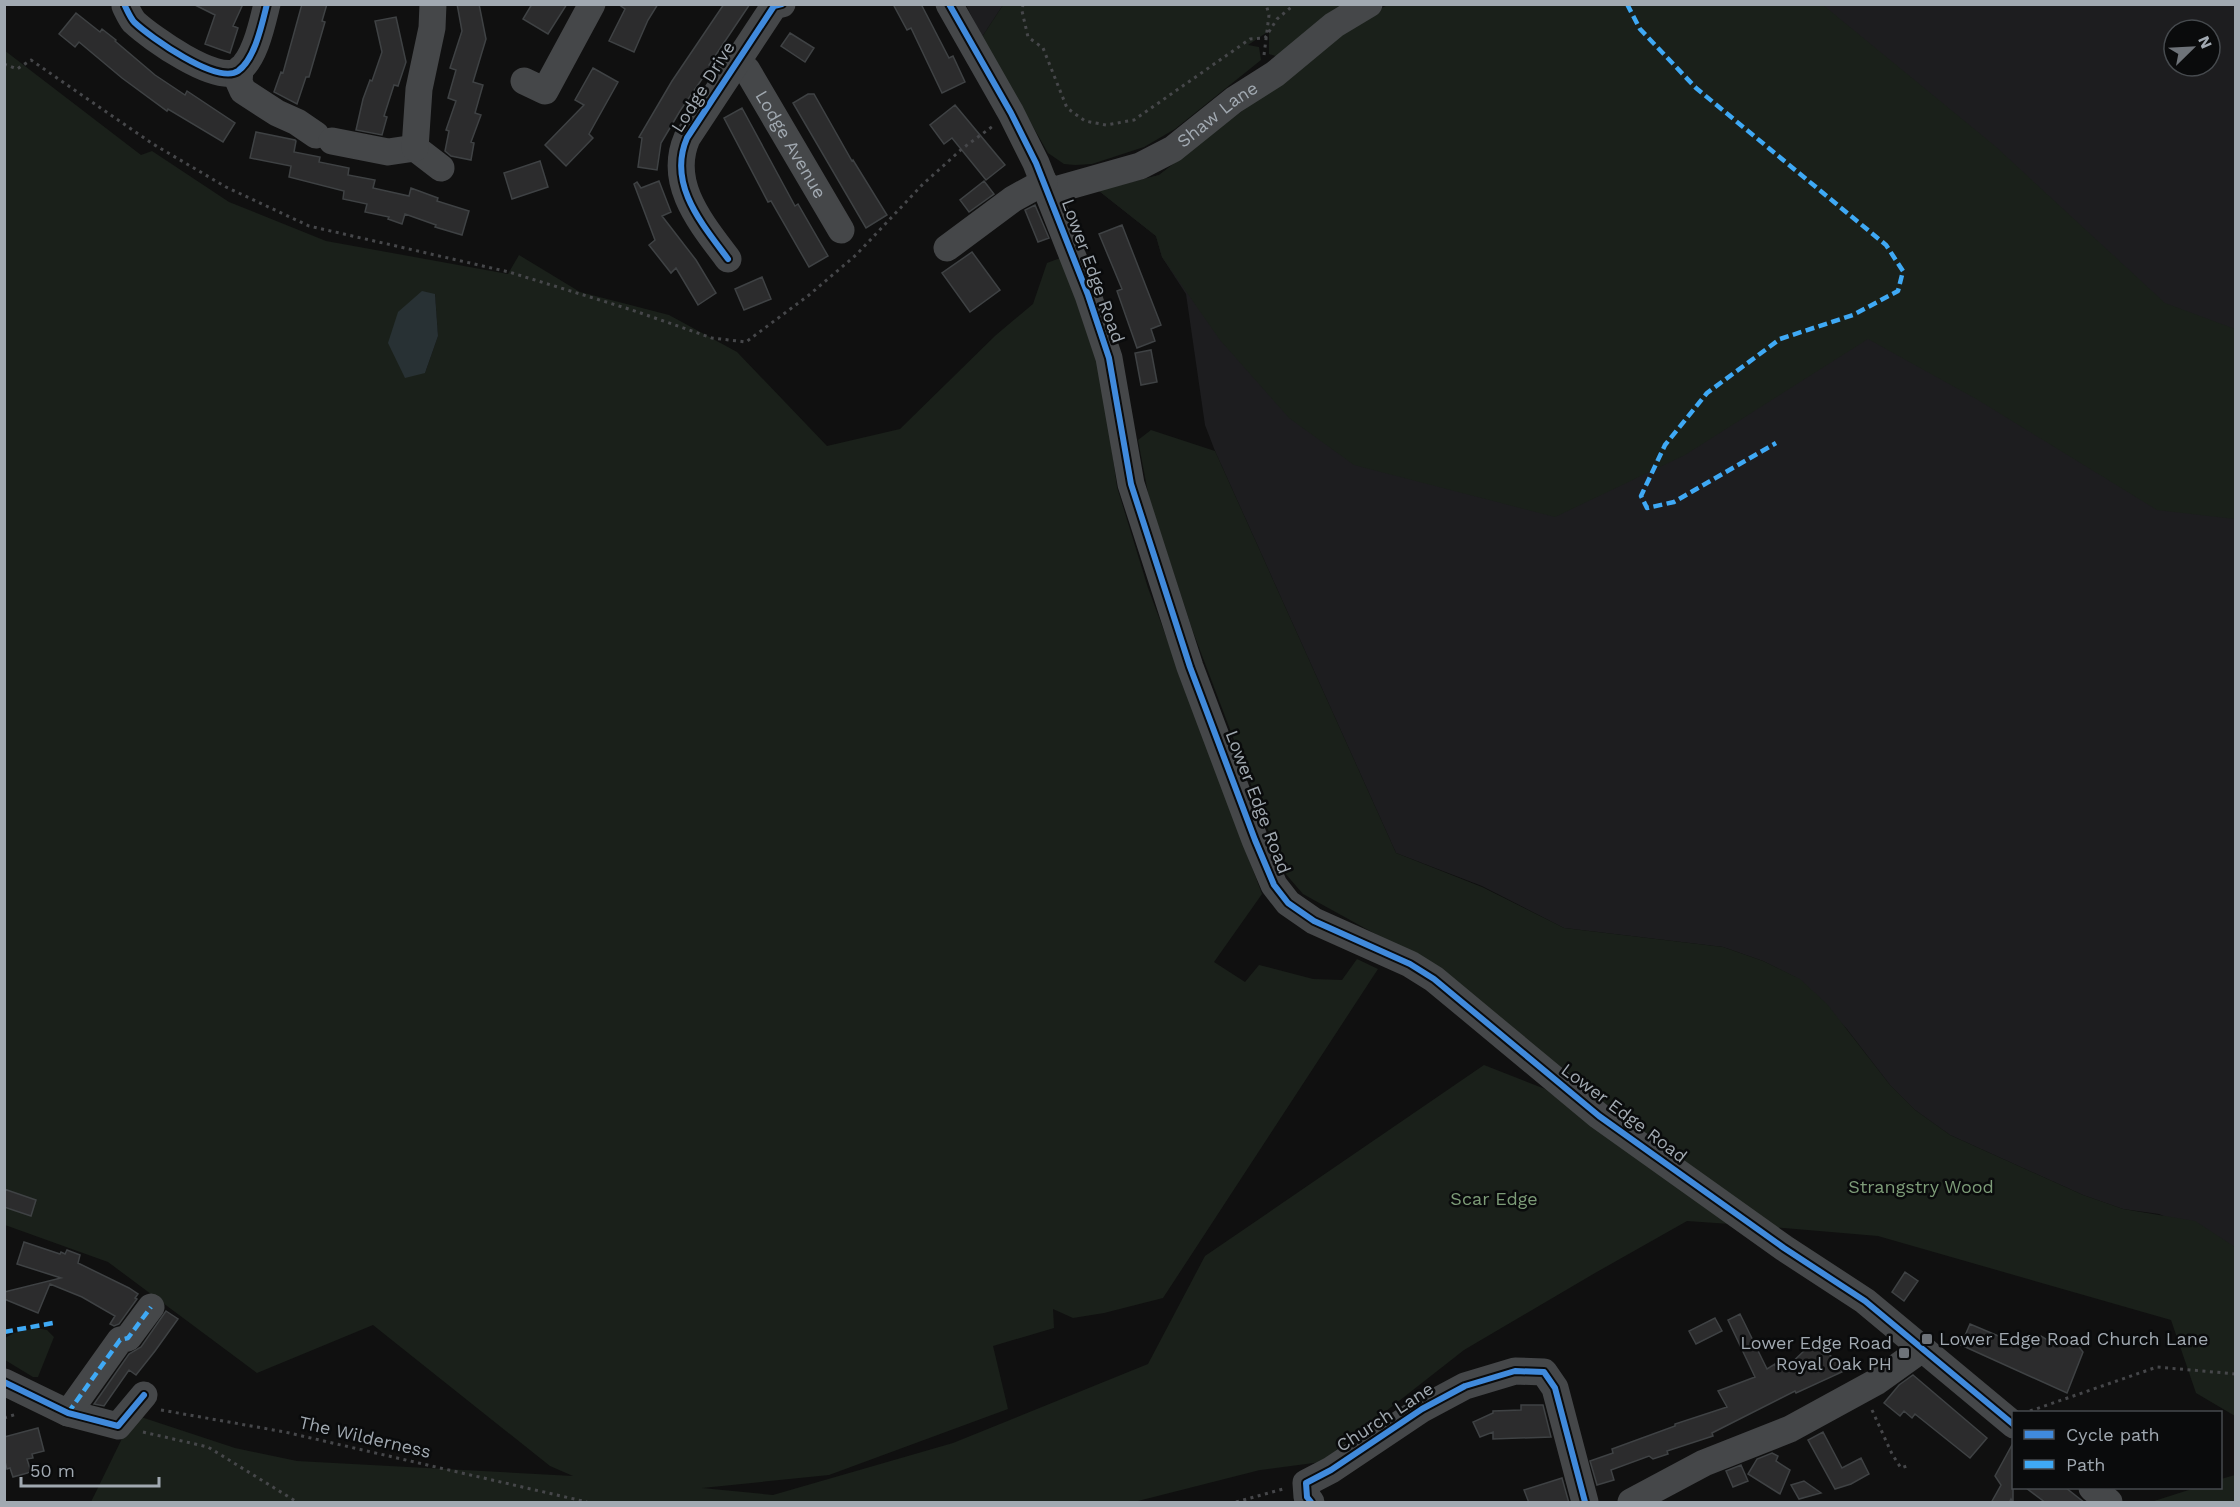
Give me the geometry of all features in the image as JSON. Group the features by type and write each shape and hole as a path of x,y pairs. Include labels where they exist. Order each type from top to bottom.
{"street":[{"path":"242,80 259,35 267,4"},
{"path":"416,148 419,89 432,28 433,4"},
{"path":"524,81 545,91 592,4"},
{"name":"Lower Edge Road","path":"949,4 1011,113 1046,187 1088,295 1109,358 1131,484 1165,591 1190,667 1255,840 1274,885 1282,896 1296,910 1314,921 1410,964 1434,980 1599,1116 1784,1248 1865,1301 2012,1424"},
{"name":"Shaw Lane","path":"946,248 1013,199 1046,187 1140,166 1173,149 1234,100 1264,81 1334,26 1369,4"},
{"name":"Lodge Drive","path":"728,259 688,202 681,160 687,138 776,5"},
{"path":"125,6 136,23 187,60 223,74 235,72 277,114 297,122 324,138 388,152 416,148 441,168"},
{"name":"Lodge Avenue","path":"738,61 747,70 842,230"},
{"path":"68,1413 120,1340 128,1338 151,1307"},
{"path":"1631,1503 1704,1463 1790,1429 1862,1389 1922,1349"},
{"name":"Church Lane","path":"1308,1493 1331,1470 1422,1409 1464,1386 1515,1371 1544,1372 1555,1388 1585,1503"},
{"path":"4,1382 68,1413 118,1426 140,1400"},
{"path":"2093,1489 2109,1503"}],"path":[{"path":"1023,4 1022,11 1028,37 1043,48 1067,108 1085,121 1106,124 1134,120 1250,39 1265,38"},
{"path":"1264,81 1265,38 1269,15 1266,4"},
{"path":"1265,38 1277,19 1295,4"},
{"path":"4,64 17,69 31,60 153,144 226,187 309,226 509,272 611,303 712,338 746,342 856,255 923,184 963,148 1011,113"},
{"path":"2031,1411 2157,1367 2235,1374"},
{"path":"1862,1389 1892,1454 1901,1467 1907,1466"},
{"path":"4,1418 21,1412"},
{"path":"118,1426 208,1447 297,1503"},
{"path":"1236,1503 1308,1493"}],"shaded area":[{"path":"966,5 1003,5 982,37"},
{"path":"1388,5 2235,5 2235,1247 2159,1214 2123,1209 2083,1195 1950,1135 1915,1110 1890,1085 1846,1028 1795,977 1763,961 1723,947 1564,928 1482,886 1396,853 1205,425 1186,294 1162,257 1156,236 1099,191 1159,175"},
{"path":"422,291 435,294 438,336 425,373 405,378 388,343 398,312"}],"green space":[{"path":"1003,5 1356,5 1279,57 1269,54 1269,31 1248,45 1259,47 1261,60 1175,129 1144,147 1092,164 1075,165 1064,164 1048,153 982,37"},
{"path":"1388,5 1823,5 1995,146 2165,303 2235,329 2235,519 2157,510 1978,400 1868,339 1685,455 1555,517 1354,465 1289,418 1220,340 1162,257 1156,236 1099,191 1159,175 1366,15"},
{"name":"Scar Edge","path":"4,50 141,155 152,151 229,202 326,241 508,274 519,255 580,292 669,315 737,352 827,446 900,429 996,335 1033,304 1047,263 1063,257 1100,365 1117,487 1148,588 1262,894 1214,962 1245,982 1259,965 1313,979 1342,980 1357,959 1378,969 1163,1298 1104,1313 1073,1318 1053,1309 1054,1328 993,1346 1008,1409 829,1475 702,1488 773,1495 953,1443 1148,1364 1205,1256 1484,1065 1545,1089 1730,1224 1687,1221 1595,1273 1464,1350 1321,1462 1260,1470 1134,1502 91,1502 133,1416 235,1448 297,1461 573,1476 550,1466 373,1325 257,1373 108,1262 5,1225","holes":["435,294 438,336 425,373"]},
{"name":"Strangstry Wood","path":"1151,430 1215,451 1396,853 1482,887 1564,928 1723,947 1763,961 1800,979 1827,1004 1890,1085 1915,1110 1950,1135 2083,1195 2123,1209 2195,1221 2235,1247 2235,1416 2196,1393 2171,1320 1878,1236 1771,1227 1379,936 1303,894 1284,872 1192,629 1149,498 1138,440"},
{"path":"36,1328 47,1330 54,1337 38,1377 33,1377 5,1360 5,1338 14,1333"},
{"path":"2235,1475 2235,1502 2151,1502 2192,1489 2222,1489 2222,1479"}],"building":[{"path":"193,4 243,4 233,26 238,28 230,53 205,44 215,15"},
{"path":"302,4 327,4 322,21 325,22 309,77 306,77 297,104 274,92 281,72 283,73"},
{"path":"457,4 479,4 486,39 473,82 483,85 475,113 481,115 471,142 474,143 471,160 451,156 445,151 449,131 446,130 456,101 448,98 456,70 450,68 462,31"},
{"path":"532,4 567,4 548,34 523,19"},
{"path":"618,4 658,4 634,52 609,41 625,9"},
{"path":"724,4 750,4 661,143 657,170 638,167 642,138 639,137 672,81"},
{"path":"893,4 921,4 949,58 953,56 965,82 942,93 911,28 907,30"},
{"path":"76,13 100,32 102,29 155,75 185,95 187,91 235,123 223,142 168,109 167,111 79,42 75,47 59,34"},
{"path":"396,17 406,62 398,86 394,85 384,116 387,117 382,135 356,130 363,99 382,52 375,21"},
{"path":"790,33 814,48 805,62 781,46"},
{"path":"593,68 618,82 589,134 593,138 566,166 545,145 584,105 575,100"},
{"path":"808,94 814,94 852,161 887,215 866,228 793,103"},
{"path":"955,105 1005,165 986,180 952,138 944,144 930,125"},
{"path":"742,108 795,206 798,204 828,256 809,267 771,201 768,202 724,118"},
{"path":"256,132 295,140 294,152 320,157 319,162 349,168 348,175 375,180 373,188 409,196 411,188 438,198 437,201 469,211 462,235 435,227 436,225 405,214 402,224 388,219 389,217 365,212 367,204 343,199 344,191 289,177 291,166 250,158"},
{"path":"540,161 548,187 512,199 504,173"},
{"path":"659,181 671,212 662,216 696,260 716,293 698,305 676,268 671,273 649,245 655,240 634,184 637,182 641,188"},
{"path":"984,181 994,194 969,212 960,200"},
{"path":"1035,205 1049,238 1038,242 1025,210"},
{"path":"1122,225 1161,325 1151,329 1155,341 1137,348 1117,291 1122,289 1099,234"},
{"path":"972,252 1000,290 970,312 942,273"},
{"path":"762,277 771,299 744,310 735,289"},
{"path":"1151,350 1157,382 1141,385 1135,353"},
{"path":"4,1189 36,1200 31,1216 4,1207"},
{"path":"24,1242 60,1254 61,1252 65,1254 67,1250 80,1255 78,1263 129,1288 138,1294 135,1298 137,1299 119,1324 114,1326 110,1324 115,1316 82,1297 50,1284 38,1313 4,1299 4,1292 61,1278 17,1264"},
{"path":"1905,1272 1918,1281 1904,1301 1892,1292"},
{"path":"166,1311 178,1319 155,1351 136,1375 129,1370 104,1406 94,1404 129,1354 141,1347"},
{"path":"1740,1314 1767,1369 1775,1364 1776,1368 1782,1365 1785,1369 1807,1348 1818,1342 1821,1348 1837,1361 1842,1372 1796,1393 1795,1391 1712,1433 1713,1436 1667,1451 1668,1454 1653,1459 1649,1456 1611,1470 1614,1480 1597,1485 1590,1461 1613,1453 1612,1449 1675,1426 1675,1424 1727,1407 1718,1391 1755,1377 1728,1320"},
{"path":"1715,1318 1722,1331 1696,1344 1689,1331"},
{"path":"1970,1324 2015,1343 2018,1337 2029,1341 2041,1336 2056,1345 2058,1342 2066,1346 2072,1337 2083,1352 2067,1393 1961,1345"},
{"path":"1913,1375 1987,1438 1970,1458 1915,1414 1912,1418 1904,1411 1900,1416 1884,1403 1899,1385"},
{"path":"1521,1405 1543,1405 1551,1437 1493,1439 1493,1432 1480,1437 1473,1422 1493,1411 1521,1410"},
{"path":"38,1428 44,1451 32,1454 33,1458 27,1459 31,1472 13,1477 10,1468 7,1469 4,1458 4,1437"},
{"path":"1823,1432 1842,1468 1861,1458 1869,1474 1851,1484 1835,1489 1808,1440"},
{"path":"2012,1445 2013,1503 2011,1499 2009,1503 1991,1503 2001,1485 1995,1476"},
{"path":"1772,1453 1778,1456 1776,1461 1790,1470 1780,1494 1748,1474 1757,1459"},
{"path":"1741,1465 1748,1481 1733,1487 1726,1471"},
{"path":"1562,1478 1569,1503 1529,1503 1524,1490"},
{"path":"1804,1481 1821,1493 1799,1499 1791,1485"},
{"path":"2027,1489 2067,1489 2085,1503 2046,1503"}],"marked path":[{"path":"1627,4 1640,29 1696,88 1886,245 1903,271 1898,291 1853,315 1780,339 1707,393 1665,445 1641,496 1647,508 1674,502 1776,443"},
{"path":"68,1413 120,1340 128,1338 151,1307"},
{"path":"4,1332 53,1323"}],"cycle path":[{"path":"125,6 134,22 168,48 200,66 228,74 238,71 249,58 257,40 267,4"},
{"path":"728,259 690,203 681,171 682,155 687,138 774,6 782,4"},
{"path":"949,4 1011,113 1036,163 1088,295 1109,358 1131,484 1190,667 1274,885 1288,903 1314,921 1410,964 1434,979 1599,1116 1784,1248 1865,1301 2012,1423"},
{"path":"1311,1502 1307,1497 1306,1483 1331,1470 1422,1409 1465,1386 1515,1371 1544,1372 1555,1388 1585,1502"},
{"path":"4,1382 68,1413 118,1426 144,1395"}],"place":[{"name":"Lower Edge Road Church Lane","path":"1927,1339"},
{"name":"Lower Edge Road Royal Oak PH","path":"1904,1353"}]}
